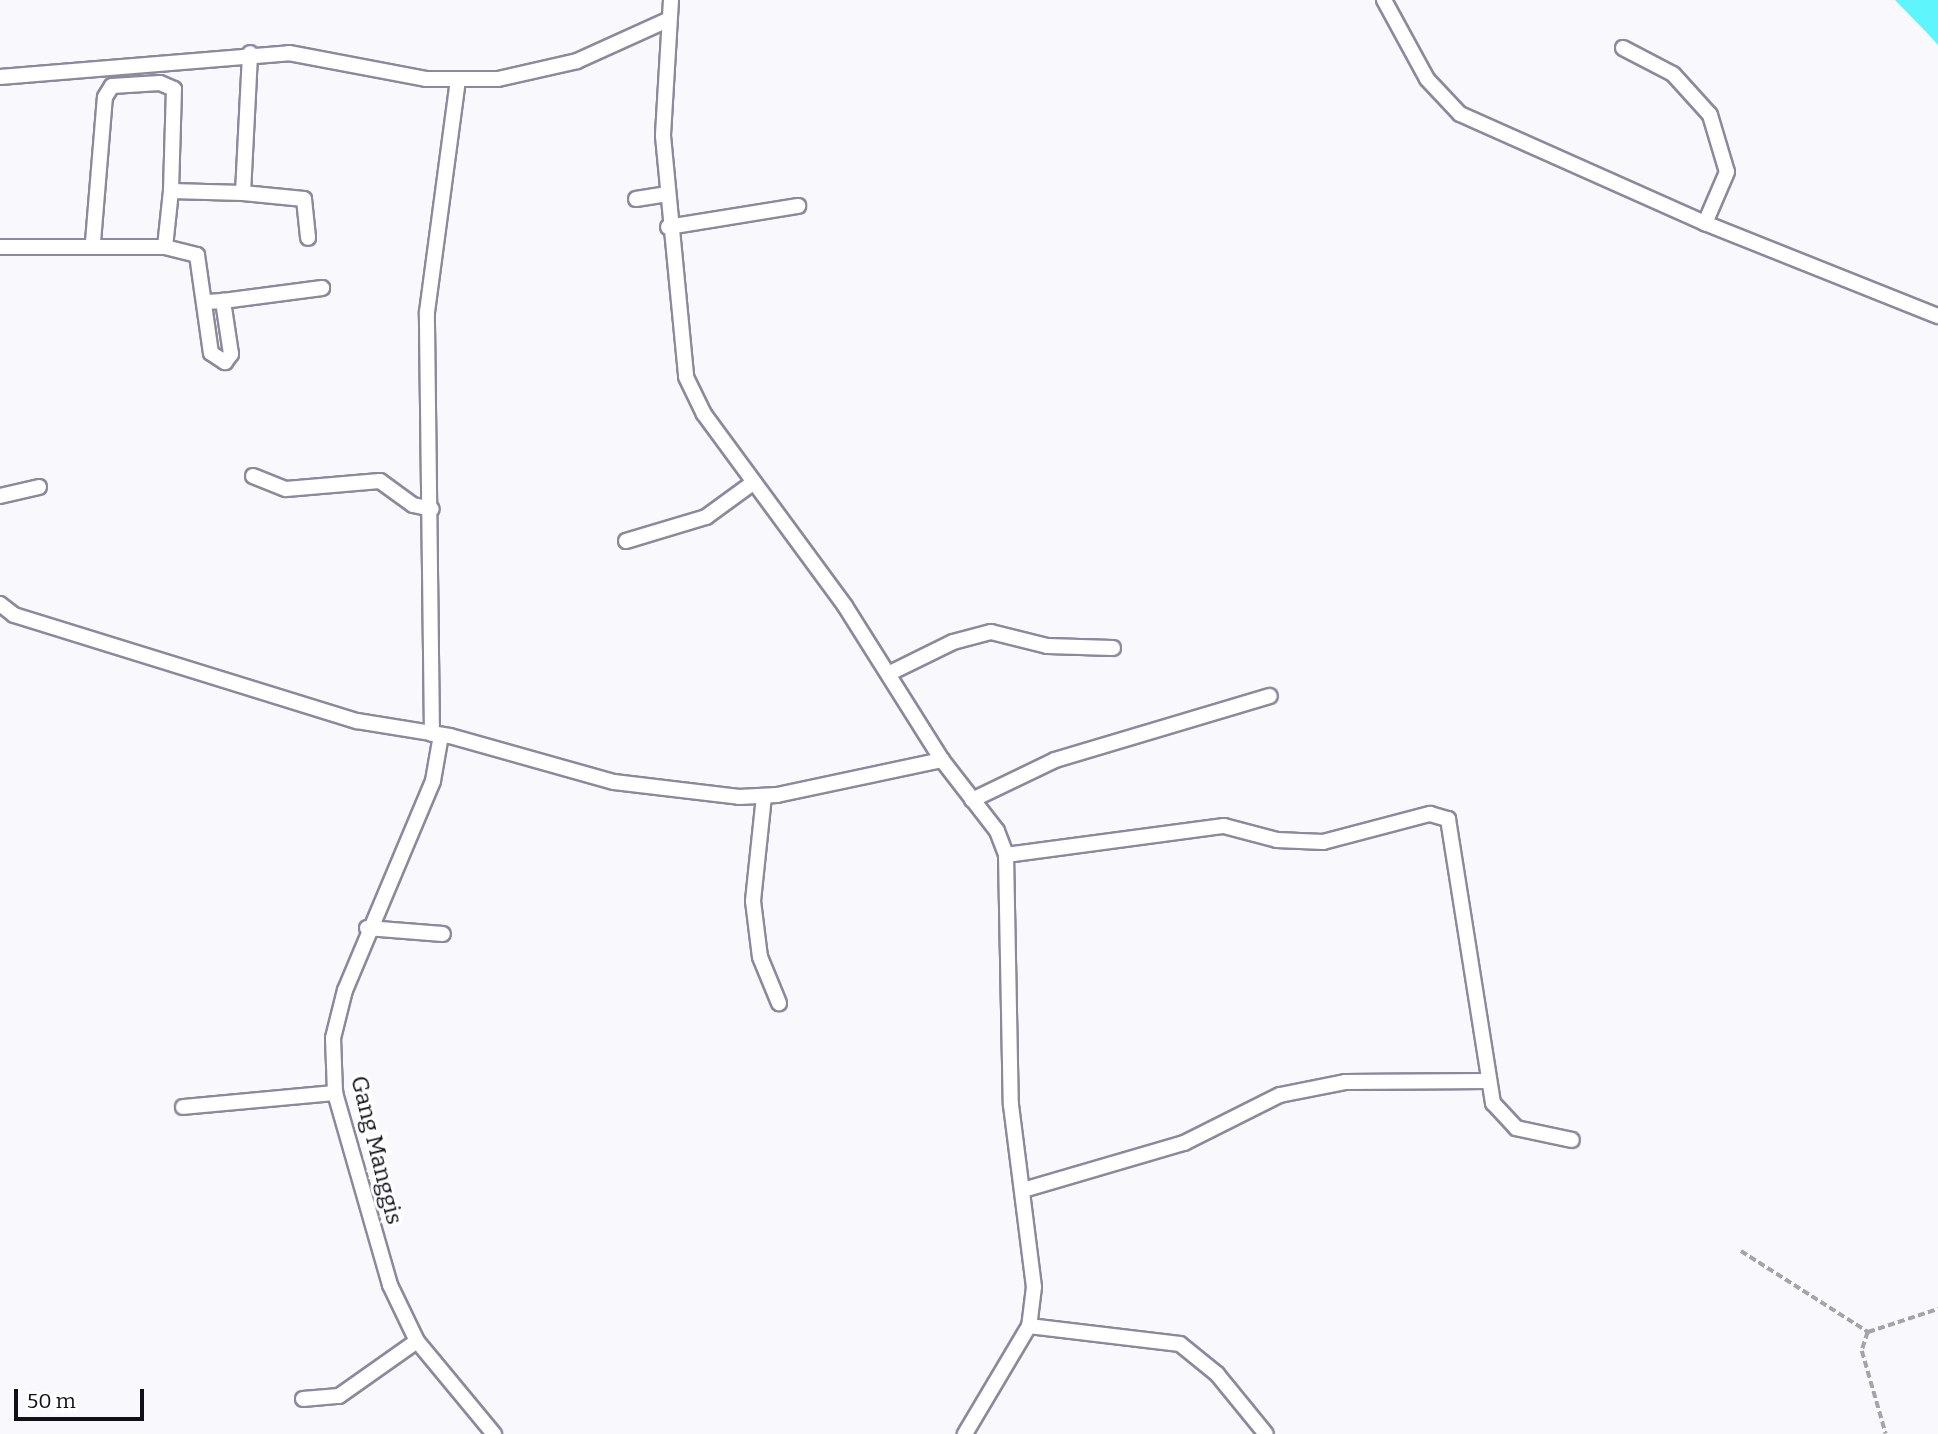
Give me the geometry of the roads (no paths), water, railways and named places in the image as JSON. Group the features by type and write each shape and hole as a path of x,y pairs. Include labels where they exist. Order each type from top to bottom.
{"street":[{"path":"671,0 665,21 668,227 686,377 754,482 890,673 942,760 972,800 1006,855 1011,1105 1034,1287 1029,1326 965,1434"},
{"path":"1384,0 1427,79 1460,114 1705,223 1938,316"},
{"path":"0,77 250,53 289,53 457,80 498,79 577,61 665,21"},
{"path":"1623,48 1673,74 1710,115 1727,172 1705,223"},
{"path":"243,193 250,53"},
{"name":"Gang Manggis","path":"457,80 427,312 436,734 433,781 367,928 333,1038 335,1093 362,1202 417,1340 494,1434"},
{"path":"93,242 105,97 112,86 160,83 174,89 171,191 165,247"},
{"path":"171,191 243,193 304,199 308,238"},
{"path":"636,199 668,194"},
{"path":"668,227 798,206"},
{"path":"0,247 93,242 165,247 197,256 206,302 211,353 220,362 231,358 223,301"},
{"path":"206,302 322,288"},
{"path":"253,476 297,489 380,481 413,505 432,509"},
{"path":"626,541 706,517 754,482"},
{"path":"0,496 38,487"},
{"path":"0,604 14,615 357,721 436,734 614,782 764,796 942,760"},
{"path":"890,673 953,642 991,632 1047,646 1113,648"},
{"path":"972,800 1055,760 1270,696"},
{"path":"764,796 753,901 760,957 779,1003"},
{"path":"1006,855 1224,826 1277,840 1323,842 1440,815 1452,826 1487,1081 1502,1119 1572,1140"},
{"path":"367,928 443,934"},
{"path":"1023,1191 1184,1143 1280,1095 1345,1082 1487,1081"},
{"path":"183,1107 335,1093"},
{"path":"1029,1326 1180,1343 1217,1374 1266,1434"},
{"path":"303,1399 339,1396 417,1340"}],"water":[{"path":"1895,0 1938,0 1938,45 1929,35"}]}
